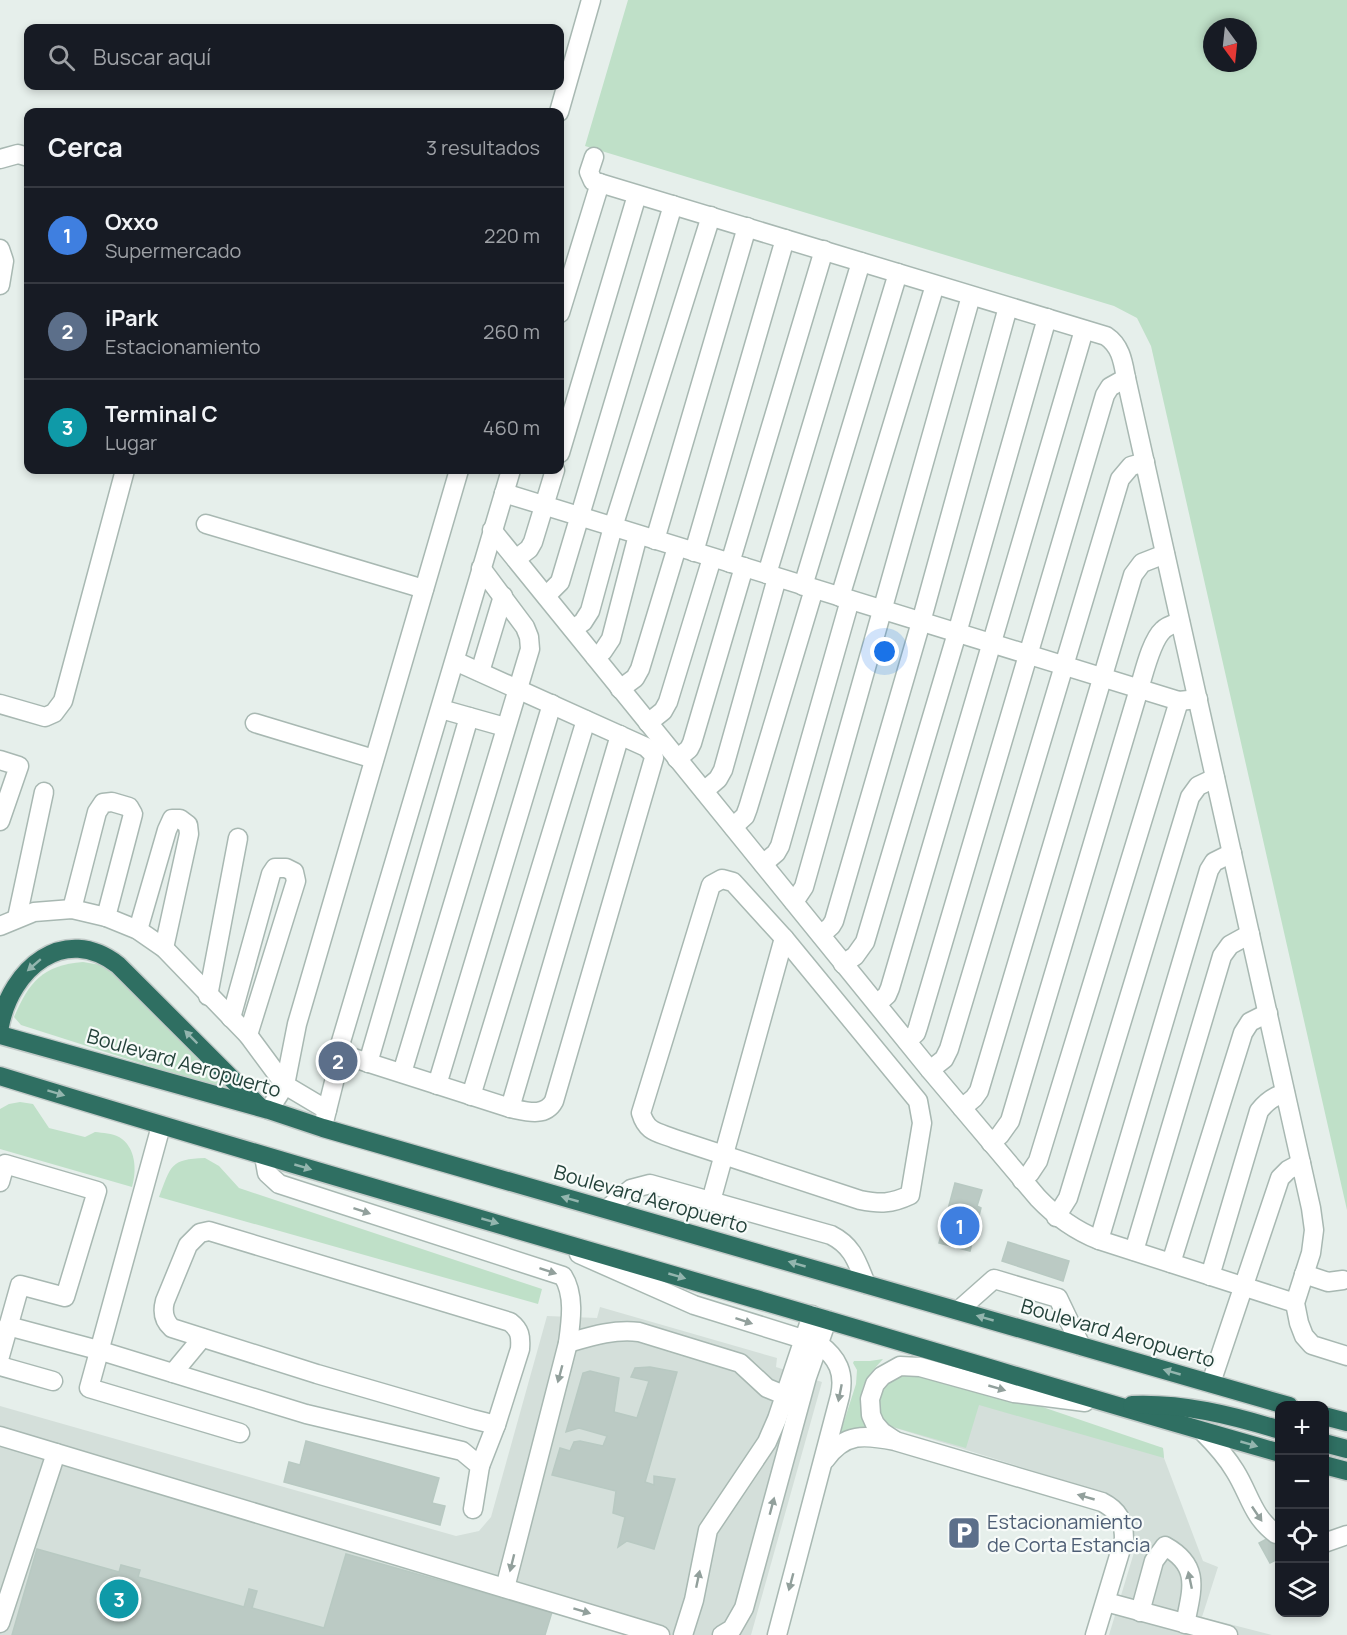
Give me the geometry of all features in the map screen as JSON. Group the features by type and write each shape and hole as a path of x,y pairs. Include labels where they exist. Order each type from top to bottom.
{"highway":[{"path":"0,1026 12,992 26,973 43,957 65,949 76,948 99,952 118,965 265,1109"},
{"name":"Boulevard Aeropuerto","path":"0,1035 265,1109 325,1119 607,1209 1275,1402"},
{"path":"0,1076 161,1126 1275,1451"},
{"path":"1112,1405 1187,1407 1237,1417 1275,1428"},
{"path":"1329,1417 1347,1422"},
{"path":"1329,1444 1347,1449"},
{"path":"1329,1466 1347,1471"}],"street":[{"path":"560,108 591,0"},
{"path":"0,159 18,154 24,156"},
{"path":"594,158 589,175 593,181 1106,336 1116,344 1126,378 1198,699 1286,1093 1314,1230 1311,1253 1294,1303 1304,1336 1312,1345 1347,1356"},
{"path":"564,300 600,183"},
{"path":"564,440 637,195"},
{"path":"546,596 560,582 673,205"},
{"path":"573,629 583,622 590,611 613,527 711,216"},
{"path":"595,657 603,651 611,639 647,538 747,227"},
{"path":"621,688 635,678 640,669 685,550 785,239"},
{"path":"0,249 4,261 0,285"},
{"path":"677,759 689,749 692,743 737,565 824,250"},
{"path":"704,791 718,779 723,770 772,576 861,262"},
{"path":"733,827 745,816 748,808 808,587 898,273"},
{"path":"763,864 776,853 780,846 845,598 935,285"},
{"path":"793,901 804,886 884,610 971,296"},
{"path":"821,935 834,921 921,622 1008,307"},
{"path":"843,964 855,956 866,942 1047,318"},
{"path":"877,1004 887,995 890,988 1084,330"},
{"path":"907,1041 916,1033 918,1027 1105,394 1110,387 1126,378"},
{"path":"930,1070 944,1059 949,1049 1120,479 1131,466 1145,462"},
{"path":"0,704 45,717 54,713 63,702 124,474"},
{"path":"265,1109 285,1085 297,1024 458,474"},
{"path":"0,926 34,912 72,909 106,917 138,930 164,948 248,1035 285,1085 325,1119 341,1054 340,1046 510,474"},
{"path":"516,559 529,549 533,542 554,474"},
{"path":"504,493 1179,702 1198,699"},
{"path":"206,524 424,589"},
{"path":"492,530 930,1070 1056,1217 1082,1233 1099,1240 1294,1303"},
{"path":"962,1108 979,1091 1133,575 1142,563 1165,554"},
{"path":"648,723 663,711 668,702 712,558"},
{"path":"402,1073 530,649 525,627 481,568"},
{"path":"480,672 503,596"},
{"path":"991,1143 1010,1121 1156,639 1168,626 1180,622"},
{"path":"341,1054 510,1108 532,1112 547,1110 554,1101 654,762 651,750 455,661"},
{"path":"1022,1180 1038,1161 1179,702"},
{"path":"437,1085 552,704"},
{"path":"441,709 506,727"},
{"path":"368,1063 469,717"},
{"path":"471,1096 586,720"},
{"path":"255,723 374,759"},
{"path":"510,1108 620,735"},
{"path":"0,760 18,766 0,821"},
{"path":"1056,1217 1068,1198 1190,796 1198,786 1215,778"},
{"path":"17,918 44,792"},
{"path":"72,909 97,812 103,803 112,801 129,807 133,814 106,917"},
{"path":"138,930 167,830 172,819 180,819 188,825 189,834 164,948"},
{"path":"208,996 238,838"},
{"path":"1099,1240 1209,870 1214,862 1232,854"},
{"path":"231,1018 271,874 275,868 286,868 294,873 296,881 248,1035"},
{"path":"722,879 733,882 784,938 918,1101 922,1123 910,1195 895,1203 874,1203 724,1155 649,1129 641,1113 711,885 722,879"},
{"path":"1134,1251 1222,956 1230,945 1250,934"},
{"path":"711,1201 784,938"},
{"path":"1170,1263 1242,1033 1250,1023 1268,1014"},
{"path":"1210,1276 1259,1111 1266,1102 1286,1093"},
{"path":"161,1126 89,1388 240,1433"},
{"path":"264,1156 267,1173 279,1184 563,1276 570,1287 571,1316 568,1343 506,1588"},
{"path":"1211,1383 1280,1178 1288,1170 1301,1163"},
{"path":"0,1182 5,1164 97,1191 65,1297 20,1285 7,1301 8,1326 0,1356"},
{"path":"607,1209 631,1189 650,1184 831,1235 844,1241 854,1254 866,1284"},
{"path":"473,1509 480,1466 496,1425 520,1349 521,1336 517,1328 510,1322 209,1231 200,1233 188,1245 163,1309 166,1323 172,1328 317,1374 496,1425"},
{"path":"535,1234 694,1305 811,1342 830,1352 837,1362 842,1373 843,1385 777,1635"},
{"path":"1304,1274 1328,1282 1342,1280"},
{"path":"958,1310 994,1279 1058,1298 1081,1346"},
{"path":"683,1635 694,1600 708,1530 767,1442 784,1395 811,1342 819,1318"},
{"path":"8,1326 98,1350 306,1414 462,1451 480,1466"},
{"path":"568,1343 623,1330 639,1332 740,1364 766,1388 784,1395"},
{"path":"173,1373 202,1338"},
{"path":"722,1635 732,1629 744,1608 807,1377 811,1342"},
{"path":"0,1366 53,1381"},
{"path":"896,1441 882,1432 875,1424 871,1415 870,1399 875,1384 882,1376 900,1366 920,1366 1014,1393 1112,1405"},
{"path":"1202,1431 1235,1470 1257,1516 1275,1533"},
{"path":"0,1436 660,1635"},
{"path":"819,1475 824,1461 832,1450 844,1441 857,1437 871,1437 896,1441 1102,1502 1112,1507 1120,1516 1124,1527 1124,1539 1095,1635"},
{"path":"0,1623 57,1453"},
{"path":"1329,1541 1347,1535"},
{"path":"1140,1612 1154,1561 1165,1546 1185,1560 1193,1586 1185,1624"},
{"path":"1106,1602 1228,1635"}],"shaded area":[{"path":"600,1307 777,1358 776,1367 822,1382 751,1635 625,1635 552,1612 545,1635 0,1635 0,1406 456,1536 479,1531 491,1517 547,1316 597,1318"},
{"path":"882,1376 1163,1448 1164,1458 1203,1561 1218,1567 1202,1617 1272,1635 1109,1635 1136,1546 1130,1520 1115,1500 1092,1489 886,1425"}],"green space":[{"path":"628,0 1347,0 1347,1210 1151,346 1137,318 1114,306 585,146"},
{"path":"83,962 101,965 121,980 231,1092 21,1025 14,1017 32,985 48,971"},
{"path":"20,1102 33,1104 49,1128 85,1137 95,1132 110,1134 125,1141 134,1159 132,1187 0,1149 0,1109"},
{"path":"205,1158 219,1166 239,1188 542,1289 538,1304 159,1197 173,1166 185,1160"},
{"path":"883,1359 869,1376 862,1391 863,1407 872,1427 839,1437 856,1384 857,1370 854,1361"},
{"path":"900,1366 1019,1399 1163,1448 1164,1458 979,1405 966,1448 886,1425 878,1417 871,1394"}],"building":[{"path":"955,1183 982,1190 977,1206 981,1208 970,1251 939,1243"},
{"path":"1008,1242 1069,1261 1063,1281 1002,1261"},
{"path":"650,1367 677,1372 645,1482 654,1485 654,1476 675,1479 654,1549 627,1541 618,1547 625,1517 613,1513 616,1491 552,1475 560,1448 570,1451 574,1442 580,1441 603,1446 607,1436 579,1428 566,1432 583,1373 590,1371 619,1378 614,1412 637,1418 649,1381 631,1377 635,1368"},
{"path":"306,1441 439,1478 432,1503 445,1506 440,1525 284,1482 289,1462 300,1465"},
{"path":"1275,1535 1275,1560 1270,1563 1259,1543"},
{"path":"37,1549 119,1572 121,1565 140,1570 138,1577 244,1607 249,1589 257,1591 252,1608 324,1628 346,1554 552,1612 545,1635 12,1635"}],"place":[{"name":"iPark","path":"338,1061"},
{"name":"Oxxo","path":"960,1226"},
{"name":"Estacionamiento de Corta Estancia","path":"964,1533"},
{"name":"Terminal C","path":"119,1599"}]}
